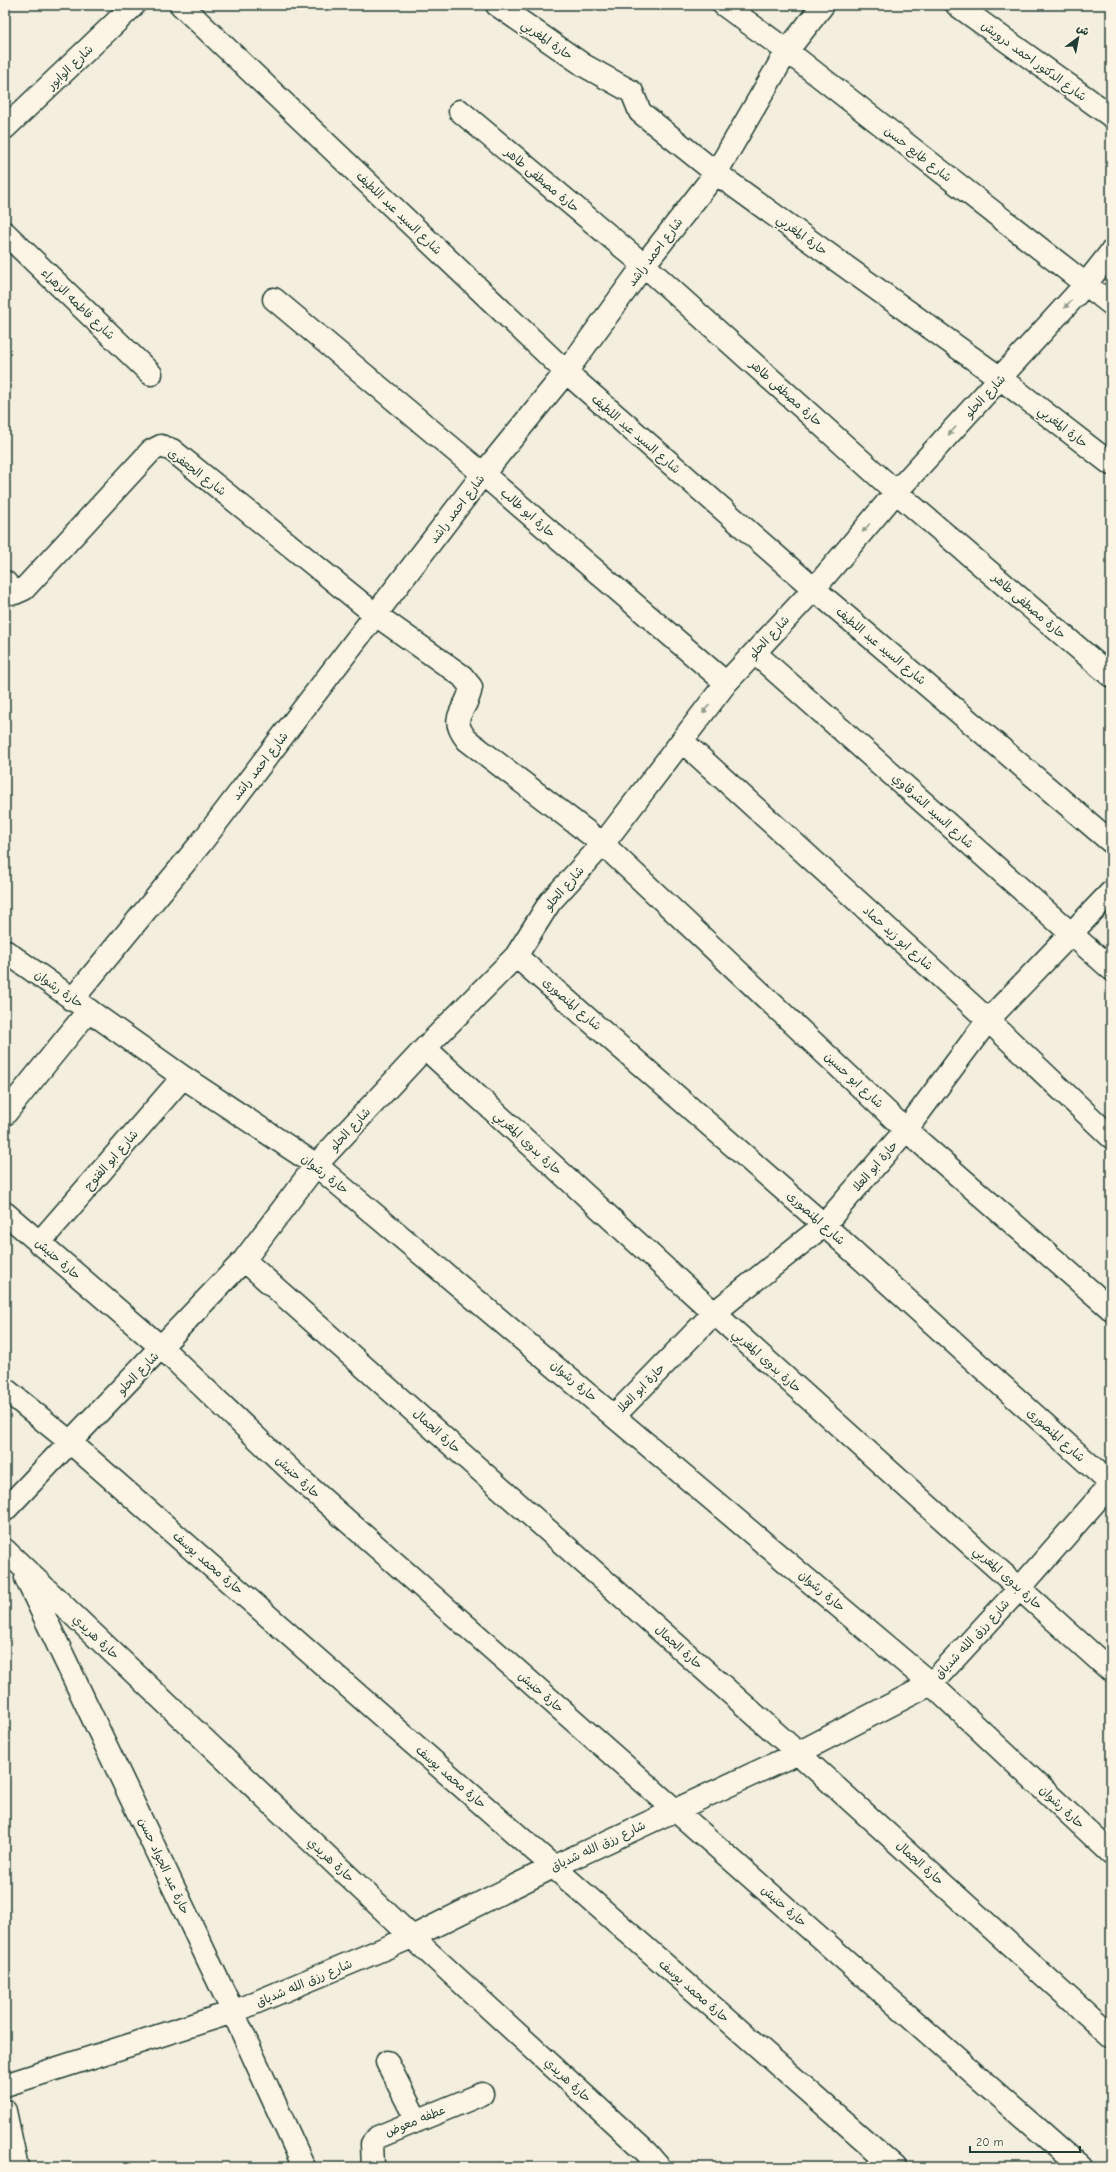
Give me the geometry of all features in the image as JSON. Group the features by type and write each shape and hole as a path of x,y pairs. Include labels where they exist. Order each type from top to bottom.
{"street":[{"name":"شارع الوابور","path":"6,124 134,5"},
{"name":"شارع السيد عبد اللطيف","path":"181,5 566,372 814,589 1111,842"},
{"name":"حارة المغربي","path":"497,5 585,66 632,92 640,112 716,172 1000,378 1111,464"},
{"name":"شارع طايع حسن","path":"724,5 788,51 1111,304"},
{"name":"شارع احمد راشد","path":"5,1114 80,1005 201,843 482,474 566,372 644,265 716,172 788,51 823,5"},
{"name":"شارع الدكتور احمد درويش","path":"957,5 1111,116"},
{"name":"حارة مصطفى طاهر","path":"460,111 644,265 896,492 1111,676"},
{"name":"شارع فاطمه الزهراء","path":"5,233 152,374"},
{"name":"شارع الحلو","path":"5,1510 162,1348 244,1260 316,1165 425,1048 516,956 550,902 603,844 726,683 756,653 814,589 896,492 1085,285 1111,252"},
{"name":"حارة ابو طالب","path":"274,299 482,474 726,683"},
{"name":"شارع الجعفرى","path":"10,587 24,589 151,451 161,446 172,450 376,615 462,676 471,687 469,697 458,719 458,729 467,740 603,844"},
{"name":"شارع السيد الشرقاوي","path":"756,653 1111,969"},
{"name":"شارع ابو زيد حماد","path":"682,741 988,1020 1111,1137"},
{"name":"شارع ابو حسين","path":"603,844 906,1130 1111,1309"},
{"name":"حارة ابو العلا","path":"615,1416 714,1313 824,1225 906,1130 988,1020 1111,892"},
{"name":"حارة رشوان","path":"5,951 183,1077 316,1165 931,1684 1111,1853"},
{"name":"شارع المنصورى","path":"516,956 824,1225 1111,1484"},
{"name":"حارة بدوى المغربي","path":"425,1048 714,1313 1111,1671"},
{"name":"شارع ابو الفتوح","path":"39,1243 183,1077"},
{"name":"حارة حنيش","path":"5,1213 162,1348 302,1481 1080,2167"},
{"name":"حارة الجمال","path":"244,1260 798,1753 1111,2036"},
{"name":"حارة محمد يوسف","path":"5,1389 70,1442 895,2167"},
{"name":"شارع رزق الله شدياق","path":"5,2085 233,2012 412,1937 553,1867 798,1753 931,1684 1019,1589 1111,1484"},
{"name":"حارة هريدي","path":"5,1550 20,1566 412,1937 646,2152 659,2167"},
{"name":"حارة عبد الجواد حسن","path":"20,1566 233,2012 304,2167"},
{"path":"387,2062 417,2121"},
{"name":"عطفه معوض","path":"373,2167 371,2150 372,2144 378,2137 482,2094"},
{"path":"5,2111 17,2167"}]}
